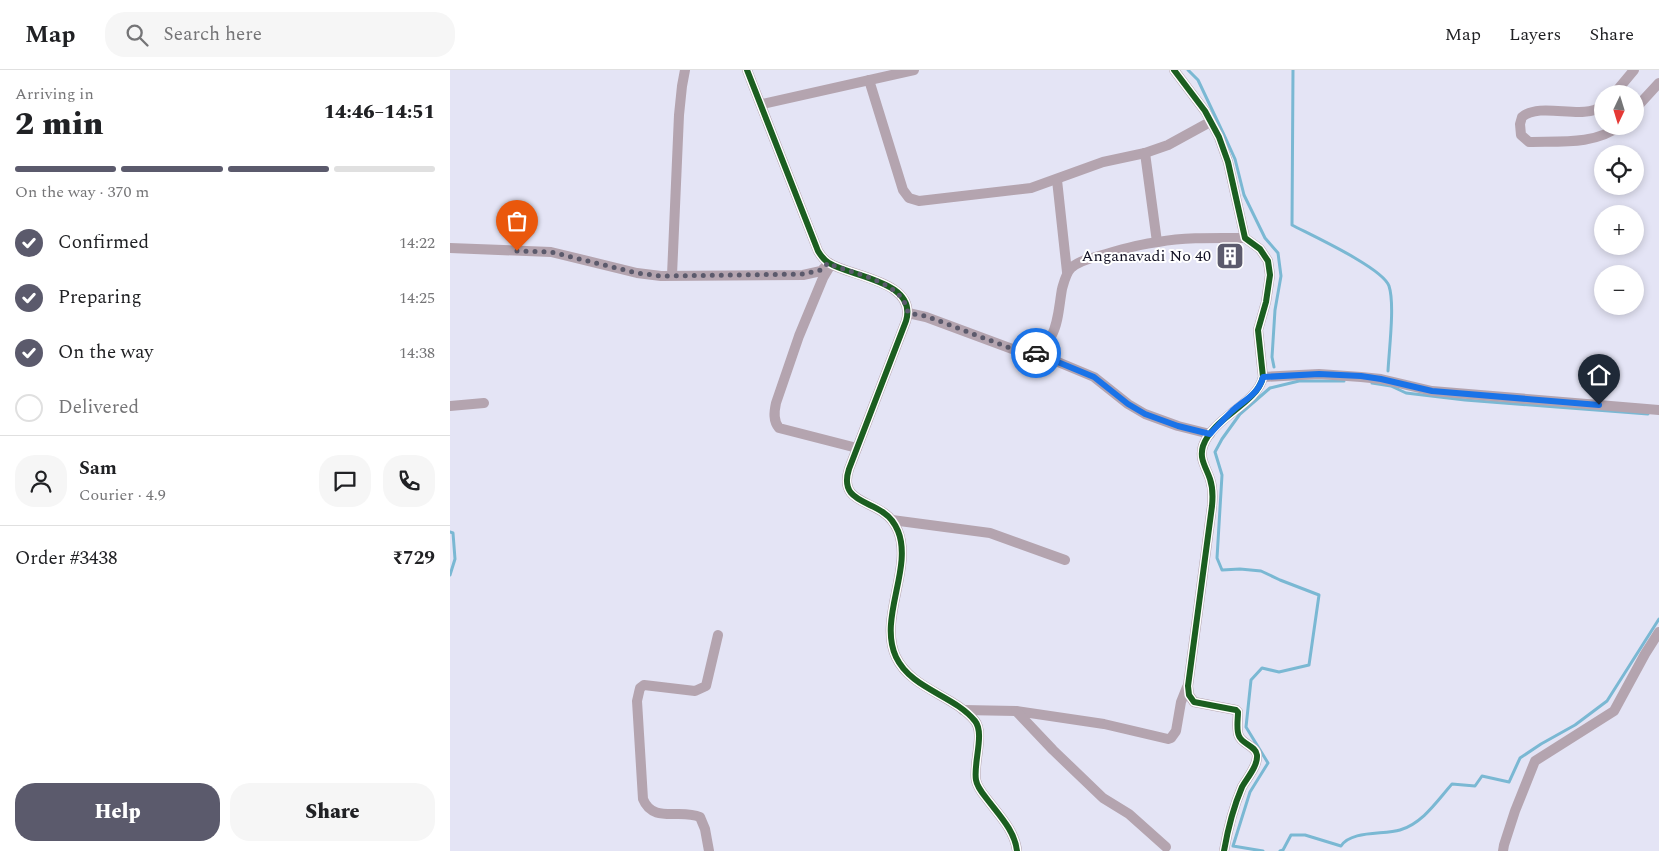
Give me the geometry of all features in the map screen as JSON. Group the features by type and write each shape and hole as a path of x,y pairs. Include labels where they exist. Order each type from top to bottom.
{"street":[{"path":"672,276 679,115 685,70"},
{"path":"747,70 762,104 818,251 830,264 867,276 888,286 902,299 907,308 908,313 847,476 850,492 860,501 884,512 898,530 901,541 901,557 890,637 896,658 910,675 962,710 976,722 978,727 977,784 1012,833 1017,851"},
{"path":"762,104 914,70"},
{"path":"1174,70 1205,111 1219,137 1228,162 1245,238"},
{"path":"1622,85 1634,70"},
{"path":"869,80 906,196 912,200 927,200 1031,188 1103,162 1145,153 1168,145 1210,122"},
{"path":"1644,99 1659,83"},
{"path":"1594,111 1531,112 1522,117 1520,124 1521,136 1529,142 1574,140 1603,135"},
{"path":"1145,153 1157,242"},
{"path":"908,313 926,316 1023,353 1034,352 1040,349 1051,338 1055,329 1067,272 1057,180"},
{"path":"1067,272 1078,264 1097,257 1157,242 1187,238 1245,238 1260,249 1268,261 1270,275 1266,302 1258,330 1263,377 1261,384 1254,394 1233,410 1210,434 1203,446 1202,459 1213,490 1188,686 1189,694 1194,702 1236,710 1238,712 1239,736 1243,742 1254,749 1257,756 1231,814 1224,851"},
{"path":"450,248 551,252 637,273 672,276 803,274 821,270 830,264"},
{"path":"830,264 822,278 799,336 776,403 775,422 779,428 856,448"},
{"path":"1034,352 1094,377 1128,404 1145,414 1178,426 1210,434"},
{"path":"1263,377 1319,374 1361,376 1432,391 1659,410"},
{"path":"450,406 484,403"},
{"path":"892,520 990,533 1065,560"},
{"path":"1503,851 1515,810 1535,761 1614,711 1659,632"},
{"path":"708,851 706,829 700,817 690,814 663,814 650,810 646,805 636,701 640,688 644,686 695,691 706,686 718,635"},
{"path":"962,710 1016,711 1104,724 1168,739 1176,731 1180,702 1188,686"},
{"path":"1016,711 1103,798 1129,814 1166,847"}],"building":[{"name":"Anganavadi No 40","path":"1220,247 1241,248 1241,265 1219,265"}],"waterway":[{"path":"1188,70 1198,80 1224,135 1235,159 1244,195 1265,238 1278,253 1281,276 1275,310 1272,357 1274,367"},
{"path":"1293,70 1292,225 1361,261 1374,270 1389,286 1392,315 1388,371"},
{"path":"1263,851 1233,846 1250,792 1268,763 1246,727 1251,680 1262,668 1279,672 1309,665 1319,595 1261,571 1222,570 1217,558 1222,475 1215,452 1240,414 1270,388 1299,381 1344,381"},
{"path":"1372,383 1391,386 1406,393 1465,400 1648,414"},
{"path":"450,532 453,533 455,559 450,575"},
{"path":"1280,851 1283,850 1291,835 1305,835 1341,846 1352,837 1400,830 1408,827 1423,817 1452,784 1475,786 1482,776 1509,782 1520,758 1575,725 1607,701 1659,619"}],"cycle path":[{"path":"747,70 820,255 827,262 839,268 880,282 893,289 902,297 907,308 906,321 849,469 848,487 856,498 886,515 898,531 901,545 901,561 891,626 892,642 896,657 912,677 956,705 975,721 979,733 977,783 982,793 1010,830 1017,851"},
{"path":"1174,70 1205,111 1219,137 1228,162 1245,238 1260,249 1268,261 1270,275 1266,302 1258,330 1263,377 1259,387 1252,395 1208,436 1202,451 1202,459 1212,486 1213,499 1188,686 1189,695 1194,702 1236,710 1238,712 1238,734 1243,741 1254,749 1257,755 1254,768 1242,787 1236,803 1224,851"}],"way so far":[{"path":"517,251 551,252 637,273 661,276 803,274 821,270 828,263 867,276 888,286 902,299 908,313 926,316 1023,353 1036,353"}],"place":[{"name":"Anganavadi No 40","path":"1230,256"}],"route":[{"path":"1036,353 1094,377 1128,404 1145,414 1178,426 1210,434 1233,410 1254,394 1261,384 1263,377 1319,374 1361,376 1432,391 1599,405"}]}
